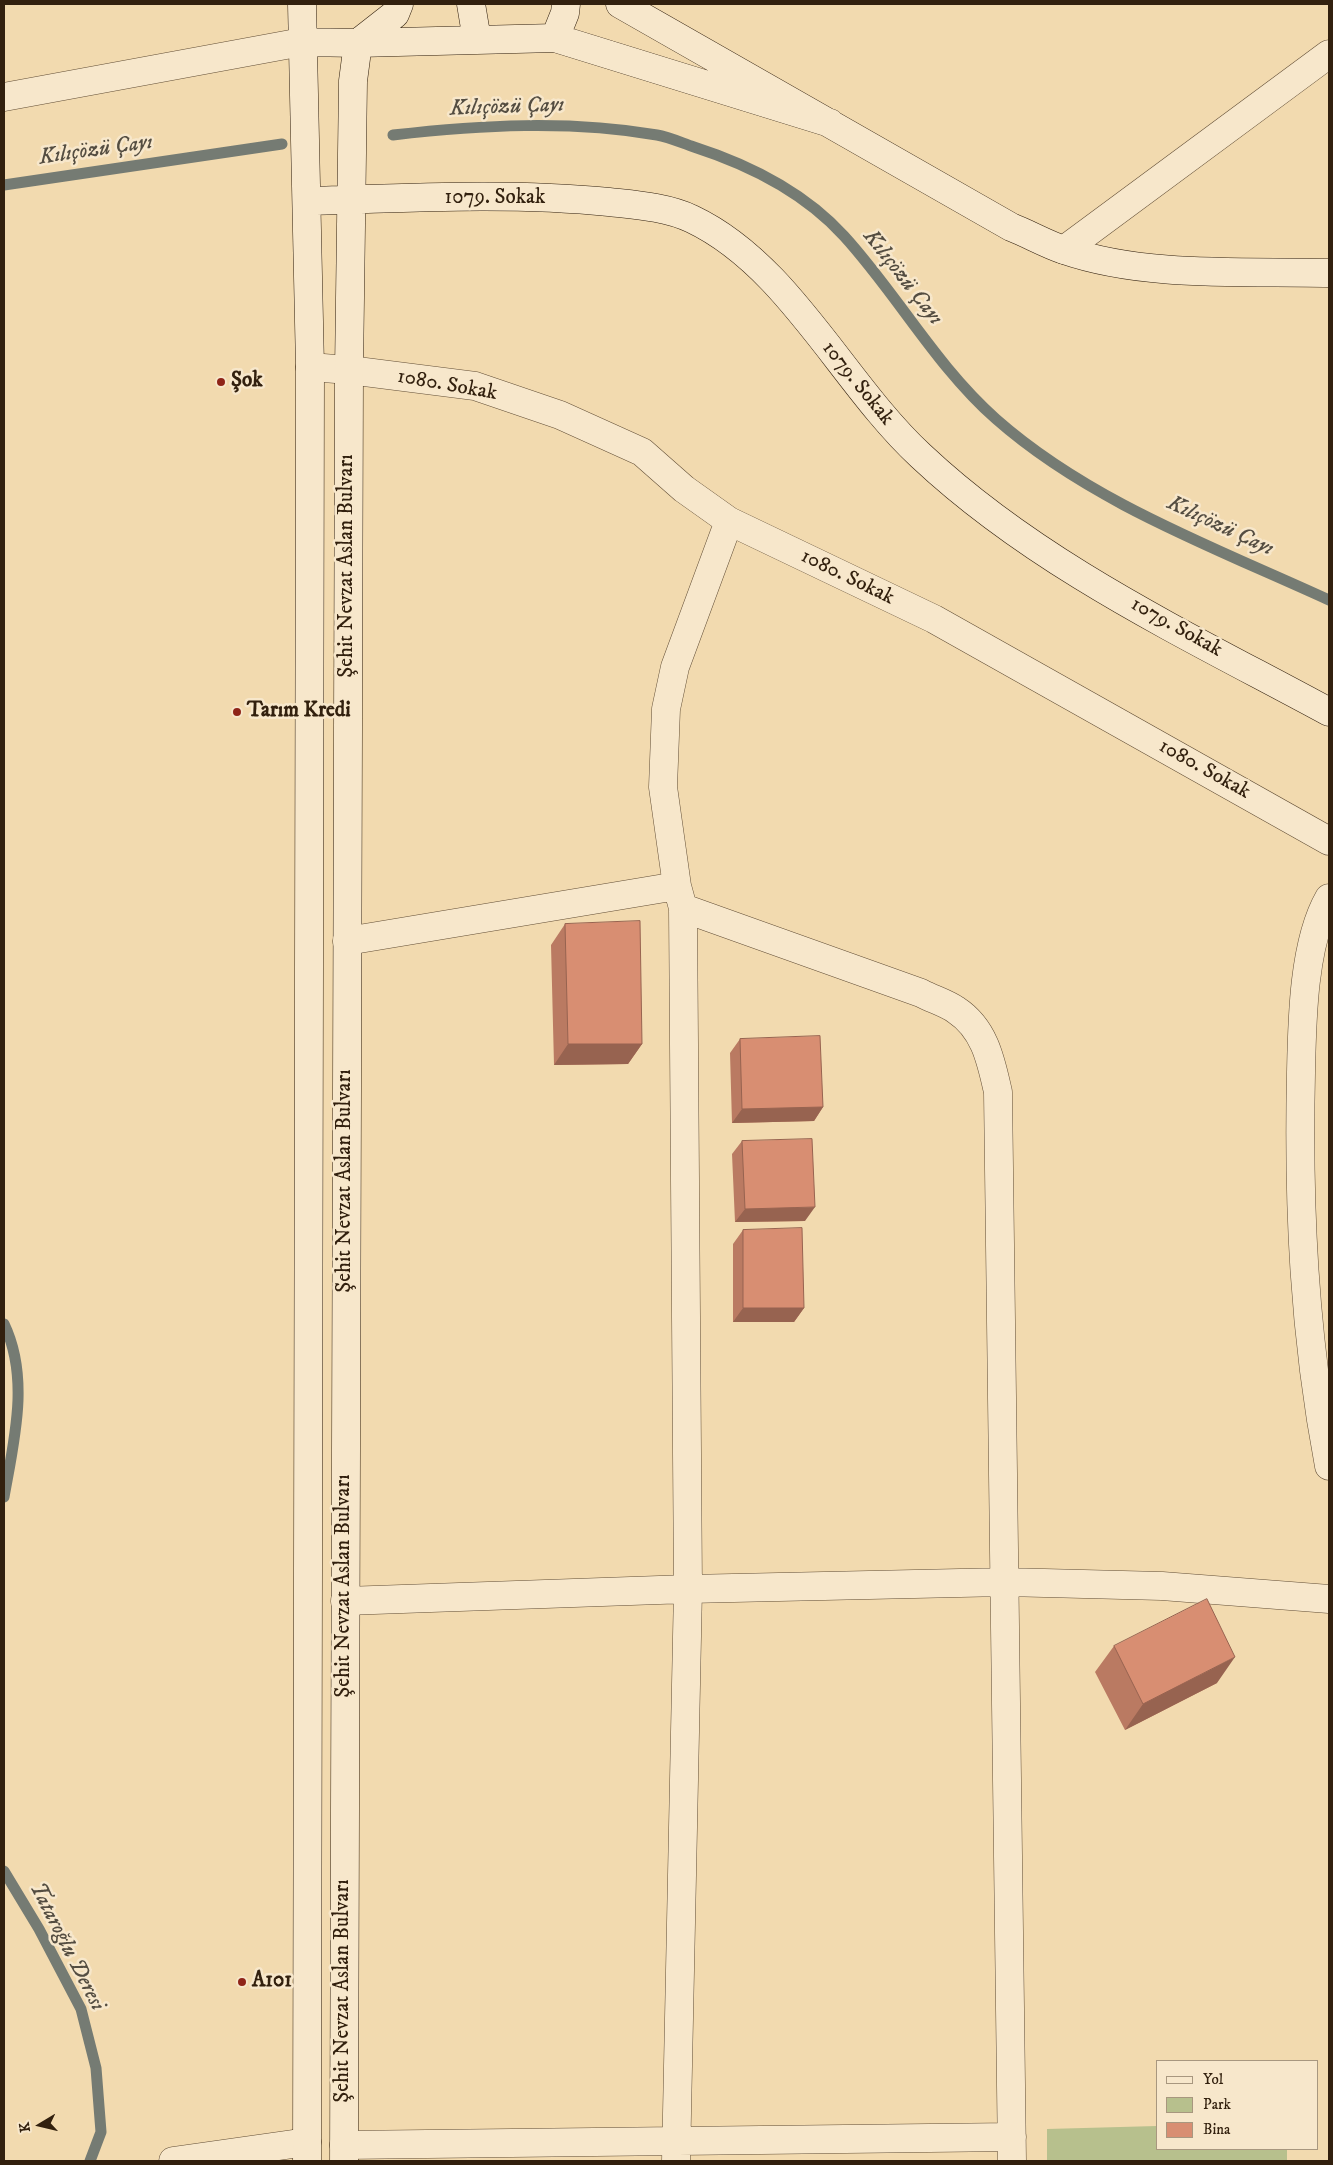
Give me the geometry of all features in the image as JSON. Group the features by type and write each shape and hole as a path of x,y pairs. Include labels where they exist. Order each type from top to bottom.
{"street":[{"path":"302,4 302,42"},
{"path":"358,43 395,14 399,4"},
{"path":"471,4 477,40"},
{"path":"555,38 565,13 566,4"},
{"path":"620,4 1012,227 1064,250 1124,264 1190,270 1329,273"},
{"path":"4,97 302,42 358,43 555,38 830,124"},
{"name":"Şehit Nevzat Aslan Bulvarı","path":"302,42 305,82 310,367 307,2152"},
{"name":"Şehit Nevzat Aslan Bulvarı","path":"344,2153 346,941 350,200 353,81 358,43"},
{"path":"1064,250 1329,54"},
{"name":"1079. Sokak","path":"307,201 511,198 581,199 645,206 690,218 727,240 766,272 825,343 883,419 920,456 972,501 1002,524 1077,572 1153,617 1329,712"},
{"name":"1080. Sokak","path":"310,367 475,386 560,414 642,452 684,489 729,521 934,619 1329,841"},
{"path":"676,2151 688,1589 680,897 663,787 666,708 675,667 729,521"},
{"path":"344,2153 1012,2149 998,1092 990,1054 975,1028 957,1010 921,993 680,897 346,941"},
{"path":"1329,898 1319,963 1302,1048 1299,1183 1304,1282 1329,1466"},
{"path":"345,1601 688,1589 1005,1582 1162,1586 1329,1599"},
{"path":"173,2161 307,2152"}],"green space":[{"path":"1156,2126 1156,2150 1287,2150 1287,2161 1047,2161 1047,2129"}],"building":[{"path":"640,921 642,1044 568,1044 565,924"},
{"path":"820,1036 823,1107 742,1109 740,1039"},
{"path":"812,1139 815,1207 745,1209 742,1141"},
{"path":"802,1228 804,1308 743,1308 743,1230"},
{"path":"1207,1599 1235,1657 1143,1704 1114,1646"}],"waterway":[{"name":"Kılıçözü Çayı","path":"393,135 525,126 591,127 624,130 666,137 756,171 794,193 828,220 863,258 954,376 996,419 1033,448 1072,475 1155,521 1329,600"},
{"name":"Kılıçözü Çayı","path":"4,185 282,144"},
{"name":"Tataroğlu Deresi","path":"4,1324 12,1345 18,1388 18,1410 4,1497"},
{"name":"Tataroğlu Deresi","path":"4,1871 39,1929 81,2009 96,2068 101,2132 90,2161"}],"place":[{"name":"Şok","path":"221,382"},
{"name":"Tarım Kredi","path":"237,712"},
{"name":"A101","path":"242,1982"}]}
